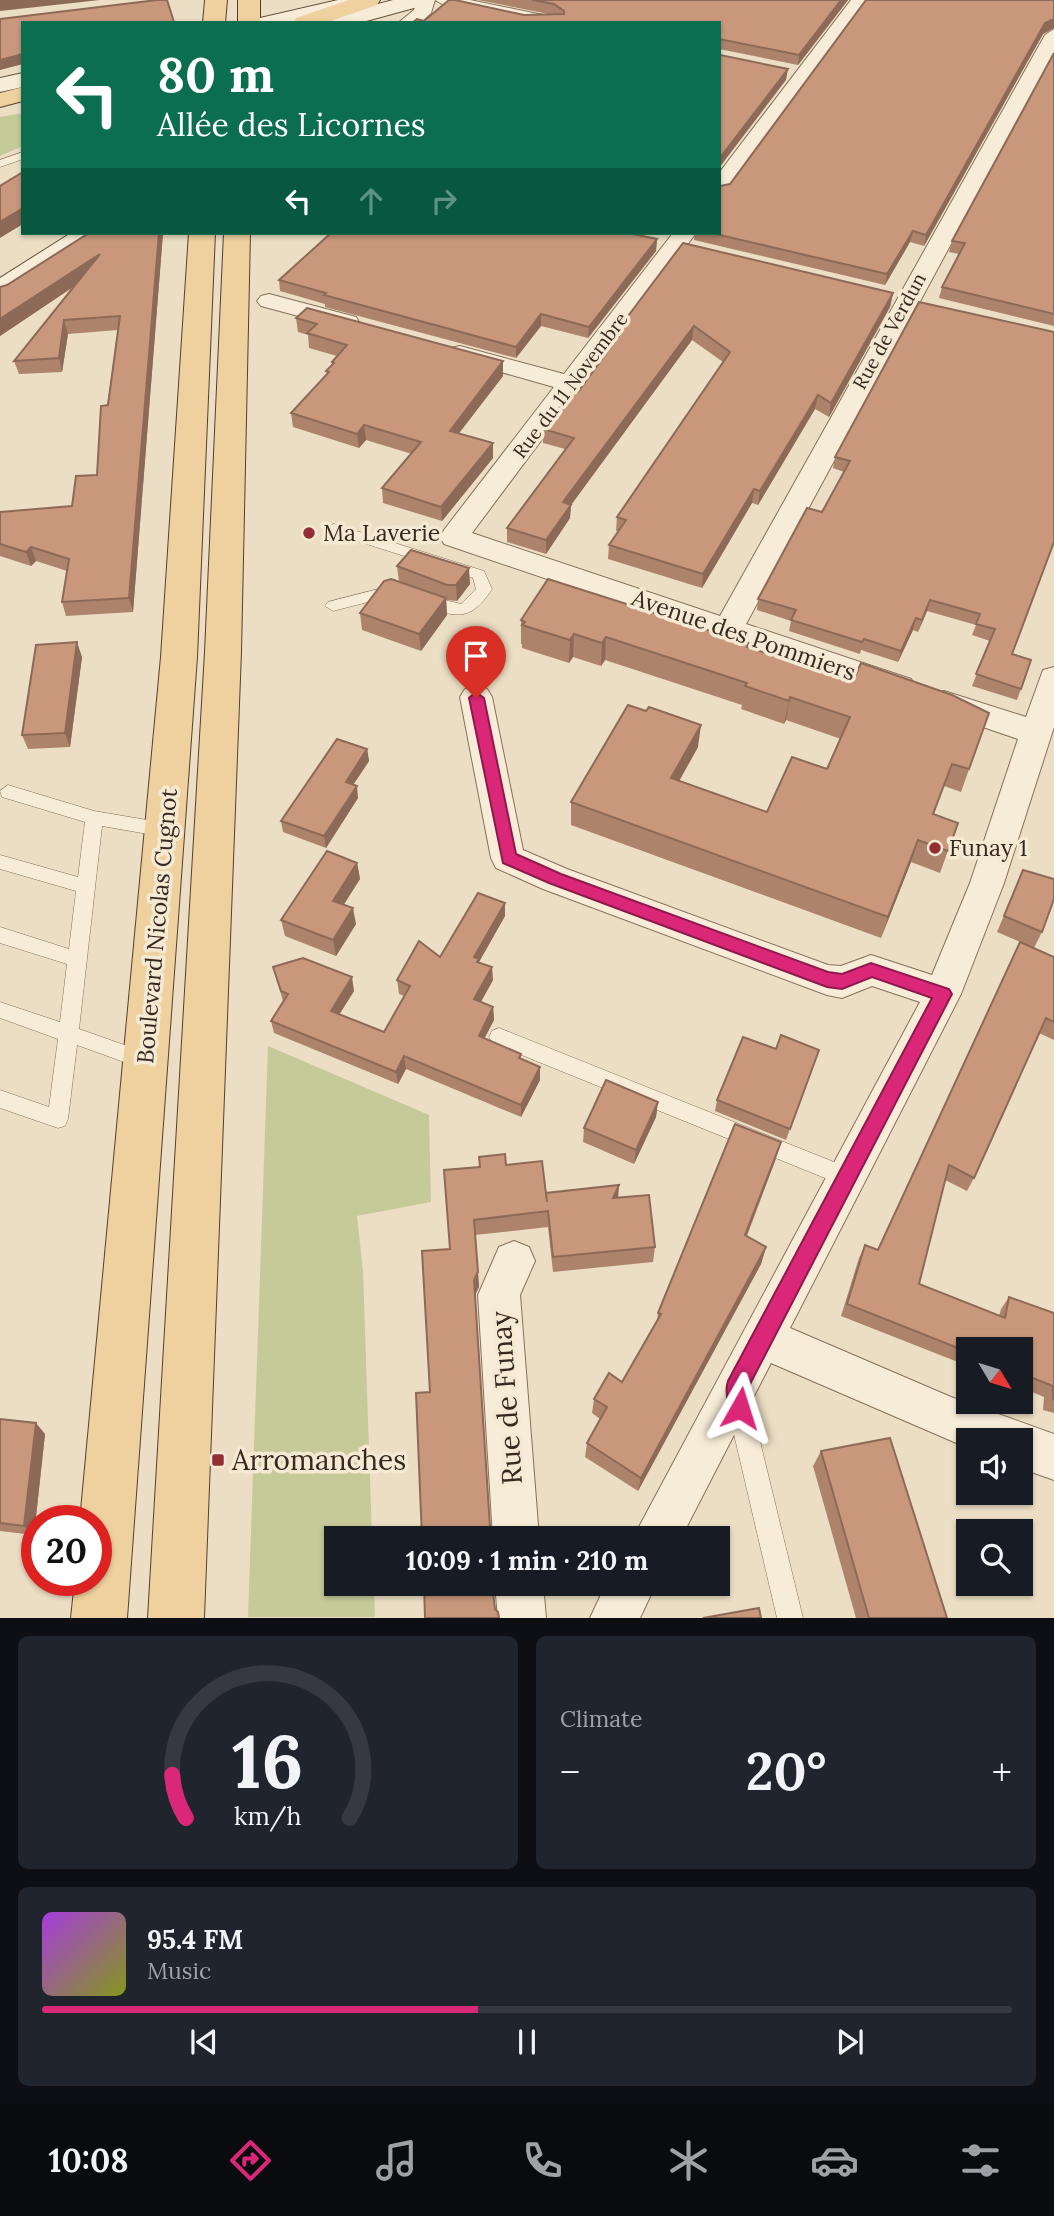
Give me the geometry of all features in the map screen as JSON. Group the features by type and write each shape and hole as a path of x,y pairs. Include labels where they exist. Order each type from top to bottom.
{"main road":[{"path":"214,21 216,0"},
{"path":"249,0 249,21"},
{"path":"277,21 367,0"},
{"path":"309,21 367,0"},
{"path":"343,21 418,0"},
{"path":"0,85 21,80"},
{"path":"0,101 21,96"},
{"path":"0,290 86,235"},
{"name":"Boulevard Nicolas Cugnot","path":"99,1618 179,657 202,235"},
{"name":"Boulevard Nicolas Cugnot","path":"176,1618 223,652 236,235"}],"street":[{"path":"410,21 422,13 426,0"},
{"path":"444,0 544,21"},
{"path":"721,185 860,0"},
{"name":"Rue de Verdun","path":"728,629 905,301 1054,35"},
{"path":"783,71 804,75"},
{"path":"647,239 681,239 706,253"},
{"name":"Rue du 11 Novembre","path":"454,537 681,239"},
{"path":"269,301 372,329"},
{"path":"436,347 571,384"},
{"name":"Avenue des Pommiers","path":"454,537 1035,732"},
{"path":"662,1526 943,994 987,883 1054,678"},
{"path":"476,698 508,858 555,879 827,980 842,982 871,970 943,994"},
{"name":"Rue de Funay","path":"514,1261 499,1295 515,1526"},
{"path":"763,1338 975,1428"},
{"path":"1033,1450 1054,1457"},
{"path":"520,1596 522,1618"},
{"path":"614,1618 626,1596"}],"lane":[{"path":"0,164 21,156"},
{"path":"333,606 393,589 458,611 474,605 484,589 479,575 334,529"},
{"path":"8,792 94,818 165,830"},
{"path":"0,1099 58,1119 94,818"},
{"path":"0,862 86,887"},
{"path":"0,934 77,959"},
{"path":"0,1010 146,1061"},
{"path":"499,1037 847,1177"},
{"path":"736,1389 790,1618"}],"green space":[{"path":"21,113 21,147 0,156 0,117"},
{"path":"268,1046 429,1115 431,1202 357,1216 363,1271 372,1526 324,1526 324,1596 374,1596 375,1617 248,1617"}],"building":[{"path":"167,0 174,21 21,21 21,55 0,60 0,19"},
{"path":"449,0 524,15 564,14 564,11 554,4 532,0 841,0 799,55 721,39 721,21 424,21"},
{"path":"866,0 1054,0 1054,19 1045,23 926,235 913,231 887,274 720,235 721,186 730,184"},
{"path":"1054,53 1054,314 942,287 965,243 952,241"},
{"path":"721,55 788,69 721,156"},
{"path":"21,173 21,209 0,222 0,186"},
{"path":"86,235 159,235 129,598 62,602 69,559 31,547 26,552 0,544 0,512 72,506 76,476 97,475 101,406 108,405 120,316 64,320 59,358 14,361 100,254 0,319 0,287"},
{"path":"329,235 638,235 657,239 589,327 541,314 516,347 324,295 326,293 279,280"},
{"path":"683,243 893,293 831,403 818,395 760,491 754,489 703,574 609,545 626,520 617,517 730,352 694,326 563,502 571,505 546,540 507,528 574,438 543,429 572,391 578,392 621,333 616,332"},
{"path":"919,302 1054,332 1054,542 1012,654 1031,660 1021,689 976,674 995,629 976,624 980,614 930,600 922,620 916,618 901,651 791,620 796,610 758,599 807,508 822,512 850,461 835,457"},
{"path":"307,308 503,361 450,431 493,443 441,507 382,488 421,442 364,425 357,434 291,413 329,372 326,371 347,345 307,333 317,324 296,318"},
{"path":"411,550 469,568 456,585 447,585 397,566"},
{"path":"391,579 446,598 419,634 360,613 384,581"},
{"path":"548,579 749,643 747,647 853,681 861,663 952,695 989,713 969,769 952,764 933,814 958,823 948,851 918,840 888,917 571,802 628,705 646,711 649,707 701,725 671,778 767,812 792,757 827,769 850,717 790,697 789,701 745,686 747,683 606,637 602,643 574,634 570,640 522,625 525,622 521,620"},
{"path":"77,642 65,733 22,735 36,645"},
{"path":"337,739 367,749 346,782 357,786 324,836 281,821"},
{"path":"327,851 357,863 333,901 353,908 333,940 281,920"},
{"path":"1023,870 1054,879 1054,899 1042,932 1004,916"},
{"path":"478,893 505,903 474,957 479,959 477,962 492,967 474,999 493,1007 479,1036 521,1054 519,1058 540,1067 521,1105 404,1056 396,1072 271,1021 288,994 281,991 273,967 303,958 352,977 331,1011 384,1032 410,986 397,980 419,941 440,957"},
{"path":"1020,942 1054,957 1054,1022 1046,1018 974,1178 949,1165 919,1284 1005,1318 1009,1297 1054,1313 1054,1400 1053,1386 1033,1378 1033,1337 956,1337 956,1347 847,1304 865,1245 878,1250"},
{"path":"781,1035 819,1050 790,1129 717,1100 743,1037 776,1049"},
{"path":"606,1080 658,1102 636,1150 584,1128"},
{"path":"735,1124 781,1142 745,1235 766,1247 641,1478 587,1443 607,1407 594,1399 609,1373 622,1382 661,1314 658,1313"},
{"path":"505,1154 506,1165 542,1161 547,1202 546,1193 619,1185 613,1198 649,1195 655,1247 553,1257 548,1211 474,1220 478,1272 474,1280 490,1526 422,1526 416,1393 430,1392 422,1251 450,1249 444,1170 480,1167 479,1157"},
{"path":"0,1419 36,1423 26,1505 21,1505 21,1526 0,1523"},
{"path":"890,1438 947,1618 869,1618 821,1451"},
{"path":"424,1596 493,1596 499,1618 425,1618"},
{"path":"759,1608 761,1618 703,1618"}],"place":[{"name":"Ma Laverie","path":"309,533"},
{"name":"Funay 1","path":"935,848"},
{"name":"Arromanches","path":"218,1460"}],"route":[{"path":"476,698 508,858 555,879 827,980 842,982 871,970 943,994 736,1389 740,1408"}]}
